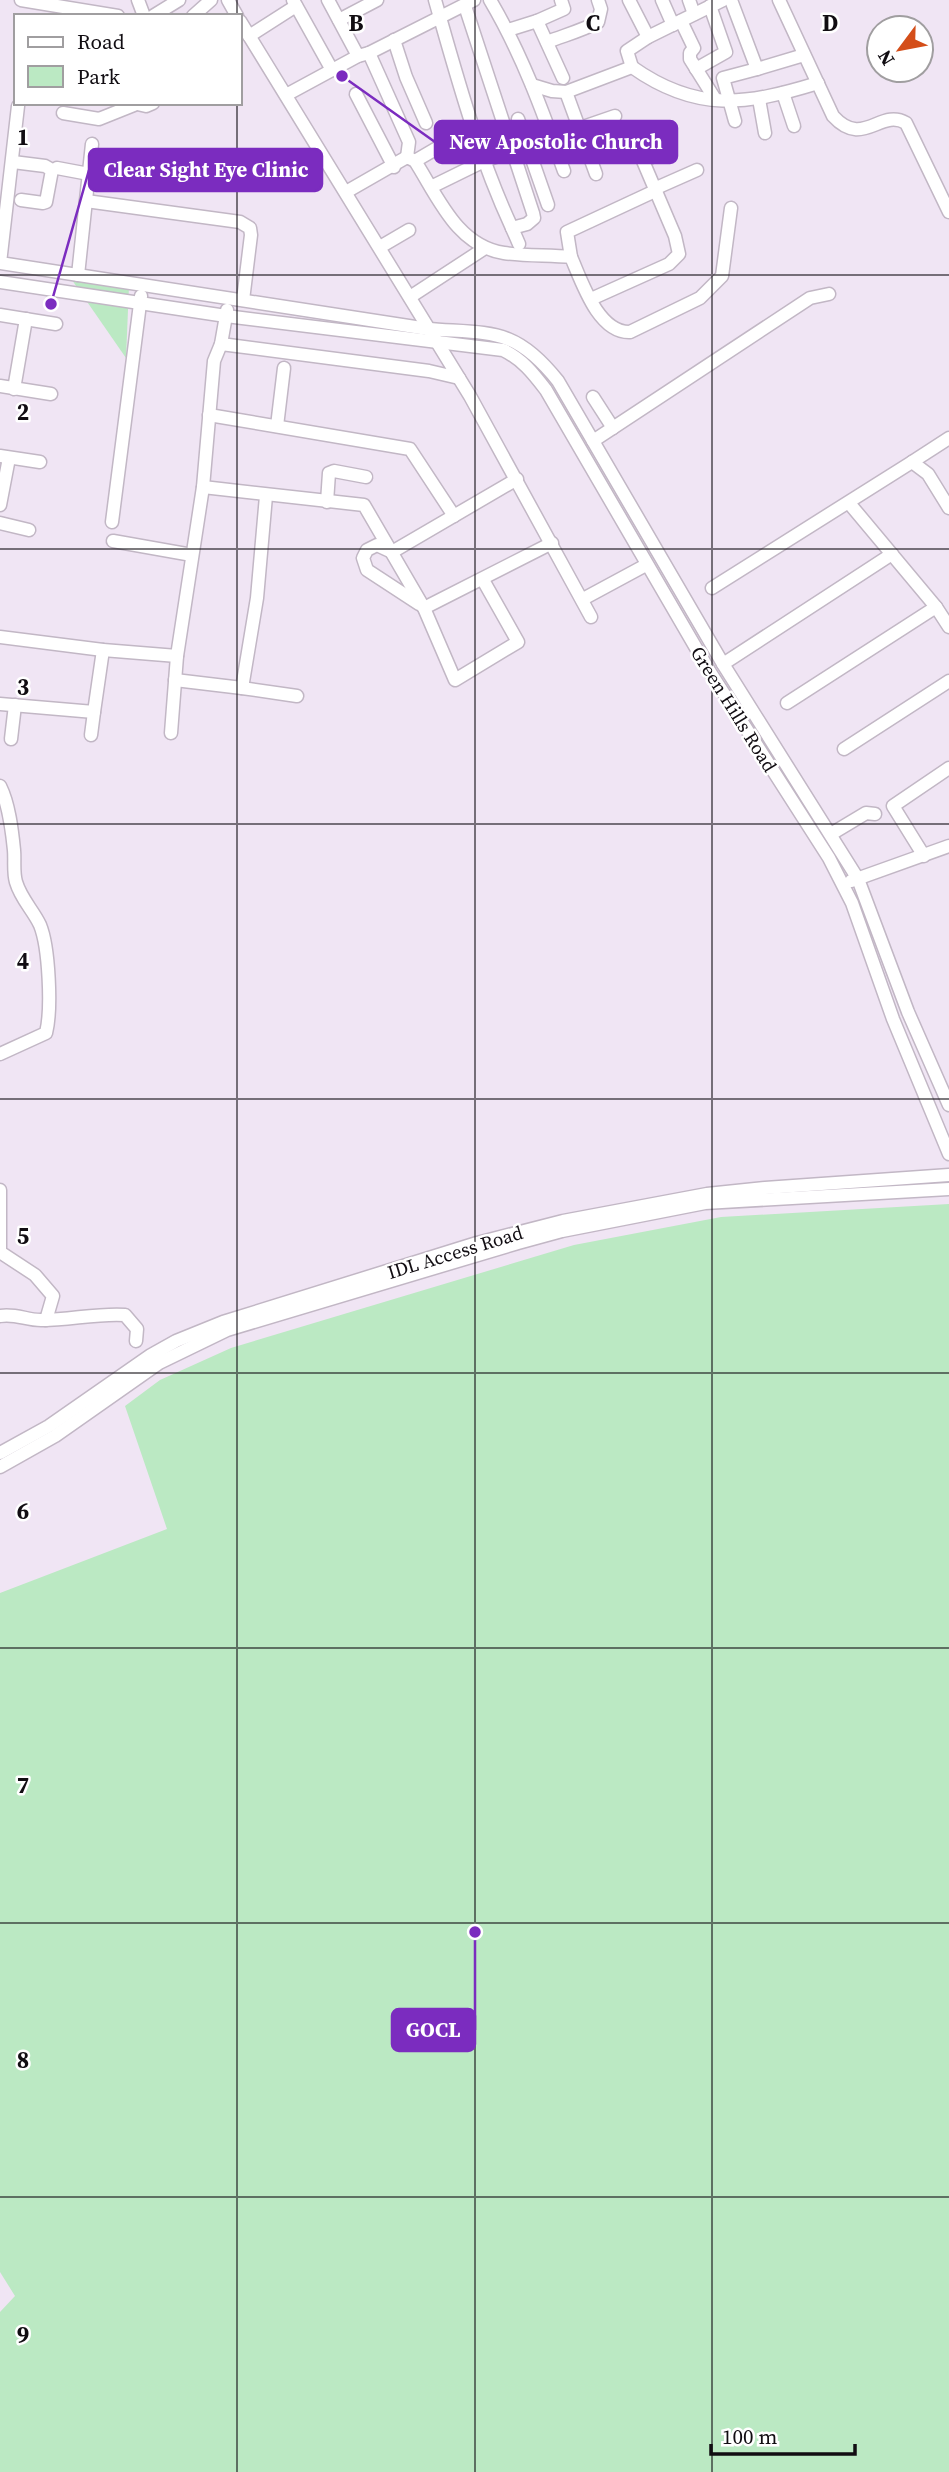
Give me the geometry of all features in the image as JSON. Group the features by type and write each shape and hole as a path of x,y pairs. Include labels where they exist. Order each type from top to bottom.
{"street":[{"path":"21,0 107,14"},
{"path":"165,3 179,0"},
{"path":"195,14 211,0"},
{"path":"328,0 364,54 409,142 411,159 454,225 485,248 503,253 521,248 570,257"},
{"path":"339,20 377,0"},
{"path":"435,0 484,161 521,248"},
{"path":"490,0 508,30 532,85 564,171"},
{"path":"508,30 564,9 561,0"},
{"path":"547,41 575,31 581,32 598,22 598,0"},
{"path":"629,0 648,37"},
{"path":"662,0 694,48 690,56 715,99"},
{"path":"689,0 694,13"},
{"path":"723,0 648,37 627,51 632,67 665,88 698,98 730,103 759,99 818,83"},
{"path":"731,0 757,69"},
{"path":"779,0 833,116 848,129 858,130 894,120 906,123 949,212"},
{"path":"248,36 295,3 332,70"},
{"path":"286,96 332,70 469,3 534,218 527,224 512,228"},
{"path":"696,69 726,52 710,6"},
{"path":"537,21 563,78"},
{"path":"242,25 459,378 591,617"},
{"path":"394,40 405,77 426,123"},
{"path":"735,121 723,78 804,55"},
{"path":"532,85 566,92 632,67"},
{"path":"566,92 596,174"},
{"path":"783,93 794,126"},
{"path":"356,94 394,167"},
{"path":"759,99 765,133"},
{"path":"63,113 99,118 131,105"},
{"path":"0,263 5,185 13,162 18,106"},
{"path":"431,187 484,161 615,116"},
{"path":"518,119 548,205"},
{"path":"346,192 473,127"},
{"path":"78,275 92,144"},
{"path":"591,299 669,264 679,254 675,236 643,161 665,151"},
{"path":"13,162 45,166 52,170 46,202 21,200"},
{"path":"57,168 89,174"},
{"path":"697,170 567,232 570,257 605,324 622,333 629,332 706,293 722,276 725,268 731,208"},
{"path":"86,201 240,222 250,228 243,300"},
{"path":"380,247 408,230"},
{"path":"410,297 485,248"},
{"name":"Green Hills Road","path":"0,263 428,328 499,335 514,340 530,351 558,381 723,663 858,879 908,1012 949,1105"},
{"name":"Green Hills Road","path":"0,282 226,316 503,350 515,356 532,371 546,390 710,672 843,884 852,902 893,1019 949,1154"},
{"path":"112,522 143,285"},
{"path":"593,441 810,298 829,294"},
{"path":"171,733 177,656 202,487 214,361 229,299"},
{"path":"0,315 57,324"},
{"path":"15,389 26,319"},
{"path":"220,344 429,371 459,378"},
{"path":"277,426 284,368"},
{"path":"0,386 51,394"},
{"path":"593,397 613,428"},
{"path":"209,415 410,449 454,516"},
{"path":"712,589 949,438"},
{"path":"0,505 5,457 40,462"},
{"path":"912,462 928,474 949,508"},
{"path":"327,500 328,476 331,472 366,477"},
{"path":"392,552 517,479"},
{"path":"202,487 357,502 364,505 424,608 455,680 518,642 483,580"},
{"path":"242,688 257,598 266,495"},
{"path":"327,500 342,499"},
{"path":"849,503 936,607 949,627"},
{"path":"0,523 29,530"},
{"path":"113,541 192,555"},
{"path":"424,608 552,543"},
{"path":"392,552 376,545 366,551 363,558 367,570 401,590 424,608"},
{"path":"723,663 892,554"},
{"path":"583,599 646,565"},
{"path":"787,703 936,607"},
{"path":"0,637 177,656"},
{"path":"91,735 103,650"},
{"path":"176,680 297,696"},
{"path":"844,749 949,681"},
{"path":"0,704 94,712"},
{"path":"11,739 15,705"},
{"path":"924,856 893,806 949,768"},
{"path":"0,786 14,850 15,879 20,895 40,925 50,1018 46,1033 0,1054"},
{"path":"831,834 866,813 875,814"},
{"path":"843,884 949,846"},
{"name":"IDL Access Road","path":"0,1453 49,1426 176,1340 223,1322 477,1244 563,1221 665,1201 949,1175"},
{"path":"0,1467 55,1436 159,1363 228,1330 562,1231 766,1193 949,1189"},
{"path":"0,1190 0,1252 34,1275 53,1296 46,1320"},
{"path":"0,1316 11,1314 46,1320 125,1315 137,1329 136,1341"}],"green space":[{"path":"72,280 129,286 126,358"},
{"path":"949,1204 949,2472 0,2472 0,2312 15,2296 0,2272 0,1593 167,1529 125,1406 160,1380 231,1348 574,1245 721,1217"}],"place":[{"name":"New Apostolic Church","path":"342,76"},
{"name":"Clear Sight Eye Clinic","path":"51,304"},
{"name":"GOCL","path":"475,1932"}]}
